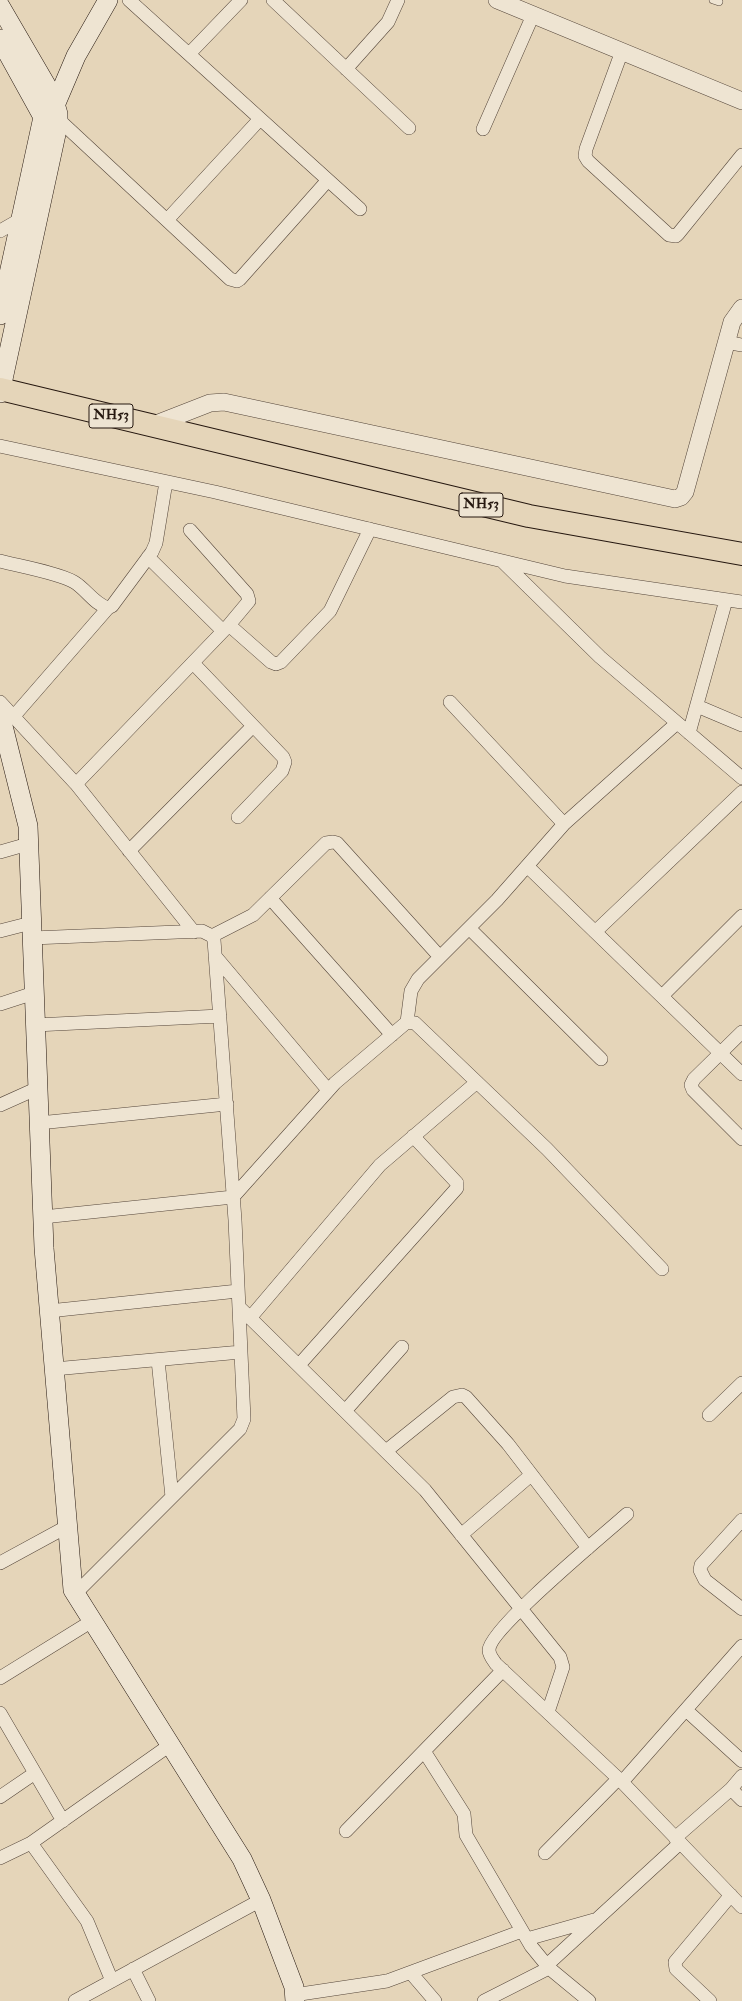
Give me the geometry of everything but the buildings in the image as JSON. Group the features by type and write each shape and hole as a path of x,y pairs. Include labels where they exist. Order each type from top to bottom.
{"highway":[{"name":"NH53","path":"1,391 529,516 742,554"}],"main road":[{"path":"0,315 21,219 52,113 76,56 108,0"},
{"path":"0,6 52,113 1,391"},
{"path":"0,40 52,113"},
{"path":"7,715 28,826 43,1217 49,1311 73,1590 242,1859 261,1900 294,1987 294,1998"}],"street":[{"path":"130,0 360,209"},
{"path":"189,54 242,0"},
{"path":"273,0 409,128"},
{"path":"346,69 388,22 398,0"},
{"path":"497,0 530,9 622,51 742,101"},
{"path":"483,129 530,9"},
{"path":"622,51 586,149 585,156 588,161 669,235 676,236 678,234 742,155"},
{"path":"52,113 230,279 237,281 328,180"},
{"path":"167,220 260,119"},
{"path":"0,231 21,219"},
{"path":"151,426 210,403 224,402 676,499 681,497 685,492 734,343 732,322 742,308"},
{"path":"0,446 166,482 572,577 742,602"},
{"path":"7,715 108,608 112,606 148,557 156,543 166,482"},
{"path":"148,557 226,628 271,662 276,664 281,662 327,616 370,529"},
{"path":"76,784 226,628 249,601 247,594 190,530"},
{"path":"0,561 69,579 81,587 102,606 108,608"},
{"path":"502,561 600,657 742,778"},
{"path":"689,733 726,600"},
{"path":"193,662 285,762 282,771 238,817"},
{"path":"0,702 7,715 76,784 194,932"},
{"path":"450,702 564,824"},
{"path":"697,706 742,725"},
{"path":"43,1217 233,1197 328,1090 407,1022 412,987 527,866 564,824 677,723"},
{"path":"129,851 253,726"},
{"path":"595,932 742,792"},
{"path":"212,936 253,915 326,843 333,842 337,843 440,957"},
{"path":"0,852 28,844"},
{"path":"527,866 742,1074"},
{"path":"270,898 392,1035"},
{"path":"662,996 741,919"},
{"path":"469,928 602,1059"},
{"path":"0,931 202,931 212,936"},
{"path":"75,1594 240,1429 242,1424 244,1413 233,1197 220,1016 212,936"},
{"path":"215,956 328,1090"},
{"path":"0,1004 34,993"},
{"path":"35,1025 220,1016"},
{"path":"407,1022 415,1023 547,1149 662,1269"},
{"path":"742,1032 719,1052 694,1079 691,1085 693,1090 742,1139"},
{"path":"250,1318 385,1159 477,1082"},
{"path":"0,1104 38,1088"},
{"path":"39,1123 227,1104"},
{"path":"299,1365 457,1188 457,1183 413,1136"},
{"path":"49,1311 238,1291"},
{"path":"239,1307 425,1490 560,1656 562,1662 561,1672 548,1712"},
{"path":"345,1411 402,1347"},
{"path":"54,1369 241,1352"},
{"path":"158,1360 172,1497"},
{"path":"709,1415 742,1383"},
{"path":"386,1451 453,1397 462,1395 466,1397 508,1444 576,1535 587,1547"},
{"path":"461,1535 532,1475"},
{"path":"627,1514 518,1604 491,1642 489,1650 491,1657 503,1670 620,1780 677,1840 738,1900 675,1962 676,1969 710,2001"},
{"path":"742,1520 702,1565 700,1570 705,1580 742,1608"},
{"path":"0,1563 68,1526"},
{"path":"0,1678 92,1621"},
{"path":"545,1853 620,1780 686,1710 742,1646"},
{"path":"346,1830 503,1670"},
{"path":"686,1710 742,1762"},
{"path":"0,1713 63,1820"},
{"path":"0,1858 31,1843 170,1745"},
{"path":"424,1751 464,1814 466,1836 524,1935 548,1966 589,2001"},
{"path":"0,1797 36,1774"},
{"path":"484,2001 548,1966 742,1777"},
{"path":"731,1789 742,1800"},
{"path":"31,1843 92,1930 112,1981"},
{"path":"75,2001 90,1997 112,1981 133,1969 261,1900"},
{"path":"294,1998 371,1985 524,1935 596,1920"},
{"path":"133,1969 149,2001"},
{"path":"410,1973 436,2001"}]}
